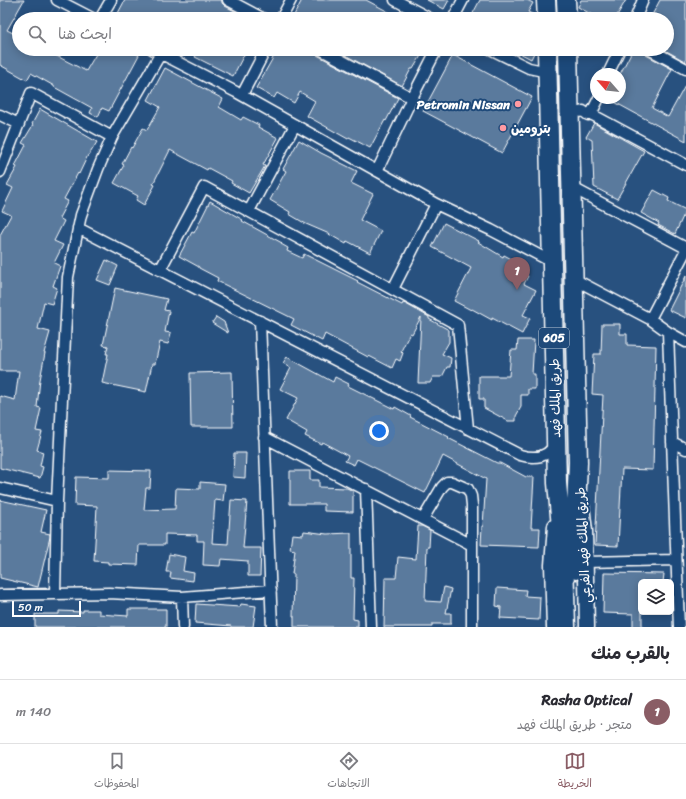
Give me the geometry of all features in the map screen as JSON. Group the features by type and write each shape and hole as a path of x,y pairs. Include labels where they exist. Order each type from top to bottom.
{"highway":[{"path":"546,0 546,12"},
{"path":"566,0 567,12"},
{"name":"طريق الملك فهد","path":"547,56 557,483 564,560 566,627"},
{"name":"طريق الملك فهد","path":"568,56 578,462 575,534 578,627"}],"main road":[{"name":"طريق الملك فهد الفرعي","path":"578,462 585,531 587,627"},
{"name":"طريق الملك فهد الفرعي","path":"554,627 552,566 557,483"}],"street":[{"path":"57,0 80,12"},
{"path":"104,12 111,0"},
{"path":"228,0 251,12"},
{"path":"285,12 291,0"},
{"path":"395,0 418,12"},
{"path":"457,12 463,0"},
{"path":"638,12 643,0"},
{"path":"55,594 57,501 68,277 81,215 98,169 112,137 154,56"},
{"path":"166,56 295,125 436,204 491,230 552,262"},
{"path":"242,96 262,56"},
{"path":"333,56 412,98"},
{"path":"377,171 433,56"},
{"path":"504,56 529,68 548,72"},
{"path":"611,68 617,56"},
{"path":"662,56 686,69"},
{"path":"0,172 31,93 112,137"},
{"path":"591,114 596,104"},
{"path":"570,114 583,111 588,115 591,114 686,166"},
{"path":"0,115 19,124"},
{"path":"249,211 295,125"},
{"path":"160,270 204,187 458,325 468,429"},
{"path":"571,187 686,249 650,319"},
{"path":"393,289 436,204"},
{"path":"78,228 520,455 528,457 545,455 550,452 556,439"},
{"path":"574,279 650,319 668,332 686,342"},
{"path":"260,321 272,627"},
{"path":"668,332 679,627"},
{"path":"264,437 472,545"},
{"path":"672,442 686,449"},
{"path":"423,519 442,486 447,482 452,482 468,489 471,496 472,627"},
{"path":"0,488 57,501"},
{"path":"366,489 371,627"},
{"path":"586,562 676,560"},
{"path":"0,595 109,593 182,597 271,590"},
{"path":"182,597 183,627"}],"building":[{"path":"0,0 24,0 17,12 12,12 12,21 7,30 12,32 12,56 57,56 86,71 95,56 138,56 109,111 102,108 98,117 90,113 92,108 31,73 27,80 0,65"},
{"path":"125,0 222,0 222,3 225,6 237,12 119,12"},
{"path":"302,0 366,0 389,12 296,12"},
{"path":"427,0 449,0 444,9"},
{"path":"480,0 527,0 533,3 528,12 474,12"},
{"path":"581,0 626,0 619,12 587,12 578,7"},
{"path":"660,0 686,0 686,62 674,55 674,12 654,12"},
{"path":"196,56 243,56 233,76"},
{"path":"274,56 319,56 398,98 370,148 349,137 348,139 307,116 315,101 300,92 294,103 277,93 274,98 256,88"},
{"path":"347,56 421,56 413,69 411,69 402,86"},
{"path":"452,56 532,97 502,153 423,111"},
{"path":"525,56 532,56 531,59"},
{"path":"629,56 648,56 672,69 652,108 668,117 686,84 686,141 618,104 626,104 626,68 623,68"},
{"path":"165,68 223,99 219,107 241,120 243,117 259,125 258,127 278,138 263,165 265,166 249,193 231,183 232,181 208,168 207,170 170,150 153,184 155,185 144,205 136,200 138,196 114,183 124,165 122,164 131,147 132,148 143,128 147,130 160,107 148,100"},
{"path":"40,109 97,142 88,155 64,199 68,201 59,218 64,221 54,241 63,245 54,263 60,266 53,286 57,288 52,304 44,302 38,329 50,332 44,353 37,407 41,408 36,431 42,432 37,450 43,452 40,466 43,467 40,478 0,468 0,396 15,400 19,371 0,371 0,235 11,215 2,211 13,188 7,185 17,167 15,166 26,145 22,143 33,125 32,124"},
{"path":"594,123 644,151 617,199 594,187 592,140 586,137"},
{"path":"299,140 357,171 351,183 373,194 360,220 381,231 370,253 347,241 346,244 327,233 306,224 270,200 286,171 283,169"},
{"path":"654,190 669,198 668,201 686,210 675,234 658,225 659,223 641,213"},
{"path":"210,201 282,243 281,244 288,248 287,251 302,258 304,254 402,305 403,303 406,304 449,330 449,342 442,354 451,358 450,367 447,367 442,377 433,377 430,383 418,383 421,317 412,334 410,333 401,351 403,353 400,361 396,359 392,368 325,334 322,341 291,325 294,319 217,281 218,278 179,256 192,232 194,233"},
{"path":"444,223 479,241 478,242 503,257 504,255 519,263 516,270 528,276 524,284 536,290 523,315 530,318 522,334 492,318 492,320 454,301 471,268 432,247"},
{"path":"106,260 118,266 110,285 97,280"},
{"path":"686,276 686,318 669,310"},
{"path":"115,288 167,299 164,310 169,311 165,332 171,333 168,344 160,342 155,364 152,364 146,392 102,383 108,354 106,354 108,346 103,345"},
{"path":"216,317 224,322 228,333 212,323"},
{"path":"602,324 620,324 620,334 627,334 627,345 656,346 653,470 622,469 618,546 595,545 603,395 592,394 594,354 601,354"},
{"path":"518,340 534,340 532,374 535,374 535,389 528,389 528,395 521,395 521,407 516,416 516,421 508,421 484,408 484,399 479,399 479,376 509,376 511,350 517,350"},
{"path":"287,357 333,382 335,377 349,384 348,386 394,409 395,407 411,416 410,417 449,437 448,438 497,463 500,463 526,477 534,477 531,528 540,528 539,547 481,545 486,479 443,456 425,493 357,459 354,465 345,461 348,456 322,442 321,444 305,436 307,432 286,420 298,398 280,389 291,368 283,363"},
{"path":"232,372 233,427 191,427 190,373"},
{"path":"234,453 246,453 245,478 233,477"},
{"path":"109,470 151,471 150,488 146,488 144,510 175,509 176,488 200,489 200,482 225,484 223,501 215,500 212,543 228,544 231,500 247,501 243,548 261,548 260,576 248,576 248,561 221,559 220,566 203,565 204,541 197,541 197,535 165,534 165,545 139,545 138,565 108,564 108,562 94,561 97,506 75,505 76,477 109,478"},
{"path":"290,471 310,471 310,480 319,480 319,487 347,488 353,491 353,512 324,511 324,504 290,504"},
{"path":"0,500 46,510 41,532 50,534 50,537 38,587 0,578"},
{"path":"418,526 422,526 430,530 429,547 427,547 425,601 441,602 444,587 451,589 446,613 451,613 451,624 432,624 432,627 384,627 385,578 396,578 398,557 416,559"},
{"path":"304,531 327,534 351,533 351,578 354,578 353,619 358,620 358,627 294,627 294,574 292,574 295,550 290,549 292,534 303,535"},
{"path":"169,554 185,557 183,571 194,573 193,581 170,578 171,572 166,572"},
{"path":"604,573 664,574 663,579 638,579 638,615 642,615 642,627 633,627 633,614 603,613"},
{"path":"497,588 526,590 525,596 540,597 539,620 500,618 501,607 496,606"},
{"path":"196,604 240,607 241,604 256,606 253,627 231,627 195,623"},
{"path":"128,609 166,609 166,627 35,627 35,614 59,614 59,611 83,612 83,610 99,610 99,614 128,616"}],"place":[{"name":"Petromin Nissan","path":"518,104"},
{"name":"بترومين","path":"503,128"},
{"name":"Rasha Optical","path":"517,290"}]}
